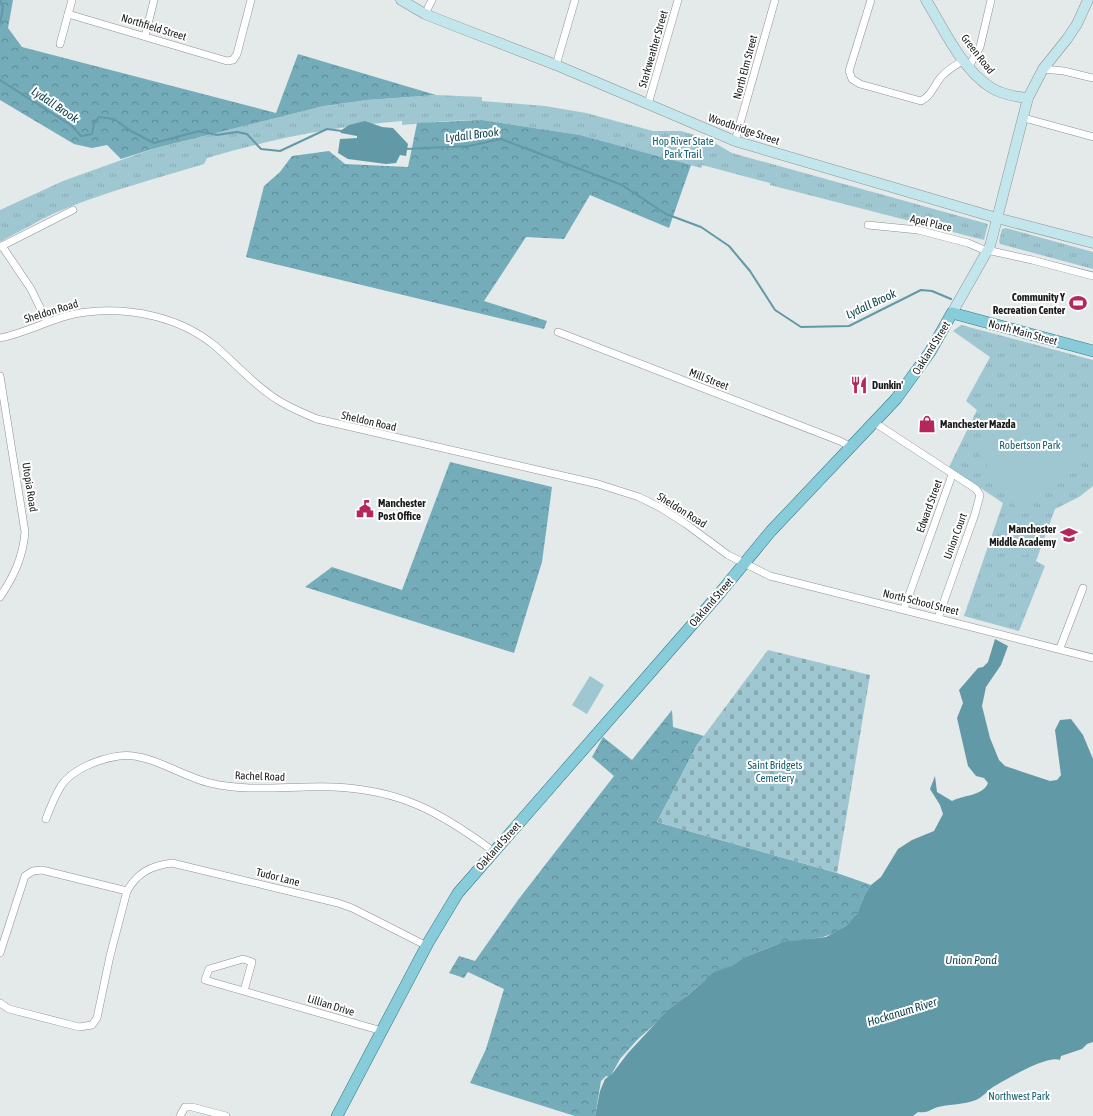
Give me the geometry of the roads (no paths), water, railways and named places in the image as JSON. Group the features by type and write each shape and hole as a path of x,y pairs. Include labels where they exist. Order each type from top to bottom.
{"main road":[{"name":"Woodbridge Street","path":"401,0 425,14 556,65 736,141 997,218 1093,243"},
{"name":"Green Road","path":"926,0 966,63 991,87 1019,98 1028,98"},
{"name":"Oakland Street","path":"337,1116 427,946 458,893 771,532 875,423 910,381 930,352 988,251 1028,98 1043,69 1068,39 1078,24 1088,0"},
{"name":"North Main Street","path":"952,313 1093,351"}],"street":[{"path":"60,44 72,0"},
{"path":"145,36 154,0"},
{"name":"Northfield Street","path":"68,14 227,61 233,60 237,54 252,0"},
{"path":"425,14 432,0"},
{"path":"556,65 575,0"},
{"name":"Starkweather Street","path":"648,104 678,0"},
{"name":"North Elm Street","path":"736,141 775,0"},
{"path":"871,0 849,71 852,79 860,84 921,101 929,97 934,85 942,76 966,63 980,47 991,0"},
{"path":"1043,69 1064,70 1093,78"},
{"path":"1024,118 1093,136"},
{"path":"47,322 31,288 1,247 73,210"},
{"name":"Apel Place","path":"868,225 913,229 968,243 988,251 1093,276"},
{"name":"Sheldon Road","path":"0,338 69,315 109,310 145,314 167,320 189,329 212,344 280,402 300,412 338,425 598,484 622,491 660,508 744,564"},
{"name":"Mill Street","path":"558,332 840,441 851,447"},
{"name":"Utopia Road","path":"0,376 25,532 24,547 20,561 0,597"},
{"name":"Edward Street","path":"875,423 952,474 904,610"},
{"name":"Union Court","path":"938,618 975,514 980,495 976,489 952,474"},
{"name":"North School Street","path":"744,564 770,576 1060,648 1093,658"},
{"path":"1060,648 1083,588"},
{"name":"Rachel Road","path":"46,819 61,785 77,771 119,756 136,756 210,783 238,788 333,787 395,796 443,816 493,851"},
{"name":"Tudor Lane","path":"0,1003 9,1008 79,1027 92,1025 97,1018 110,956 127,890 133,880 142,872 156,865 172,863 338,903 352,908 427,946"},
{"path":"0,953 25,876 33,871 42,870 127,890"},
{"name":"Lillian Drive","path":"244,991 252,962 243,959 208,969 205,980 382,1031"},
{"path":"180,1116 185,1107 192,1107 226,1116"}],"water":[{"path":"365,121 382,127 393,128 408,144 406,156 400,155 396,163 386,164 348,159 338,153 340,139 357,138 357,136 341,133 340,131 349,125"},
{"name":"Union Pond","path":"995,639 1008,646 1001,665 986,687 982,706 990,738 999,760 1005,766 1050,781 1057,780 1061,775 1055,730 1060,720 1071,719 1083,735 1093,759 1093,1042 1087,1044 1082,1049 1061,1056 1060,1060 1054,1059 1037,1064 993,1087 976,1100 938,1107 927,1112 918,1112 913,1116 595,1116 600,1091 605,1079 612,1074 628,1053 667,1011 687,996 714,972 731,966 743,958 783,942 826,937 846,926 858,913 864,896 871,885 881,877 898,849 912,840 934,831 943,814 940,805 930,789 935,776 937,792 952,801 977,793 985,787 988,783 984,778 976,776 968,766 957,718 963,703 959,690 978,668 983,667 988,662"}],"waterway":[{"name":"Lydall Brook","path":"0,0 3,7 0,24"},
{"name":"Lydall Brook","path":"0,80 72,126 81,136 92,134 94,123 99,117 114,119 131,131 154,143 199,131 217,135 237,132 247,134 261,149 280,151 327,129 342,131"},
{"name":"Lydall Brook","path":"405,149 469,146 501,139 622,185 666,214 701,227 729,246 750,271 775,310 801,327 849,326 921,290 932,291 951,299"}],"place":[{"name":"Community Y Recreation Center","path":"1078,303"},
{"name":"Dunkin'","path":"859,385"},
{"name":"Manchester Mazda","path":"927,424"},
{"name":"Manchester Post Office","path":"365,509"},
{"name":"Manchester Middle Academy","path":"1069,535"}],"park label":[{"name":"Hop River State Park Trail","path":"683,147"},
{"name":"Robertson Park","path":"1030,445"},
{"name":"Saint Bridgets Cemetery","path":"775,771"},
{"name":"Northwest Park","path":"1019,1096"}],"water label":[{"name":"Hockanum River","path":"902,1012"}]}
